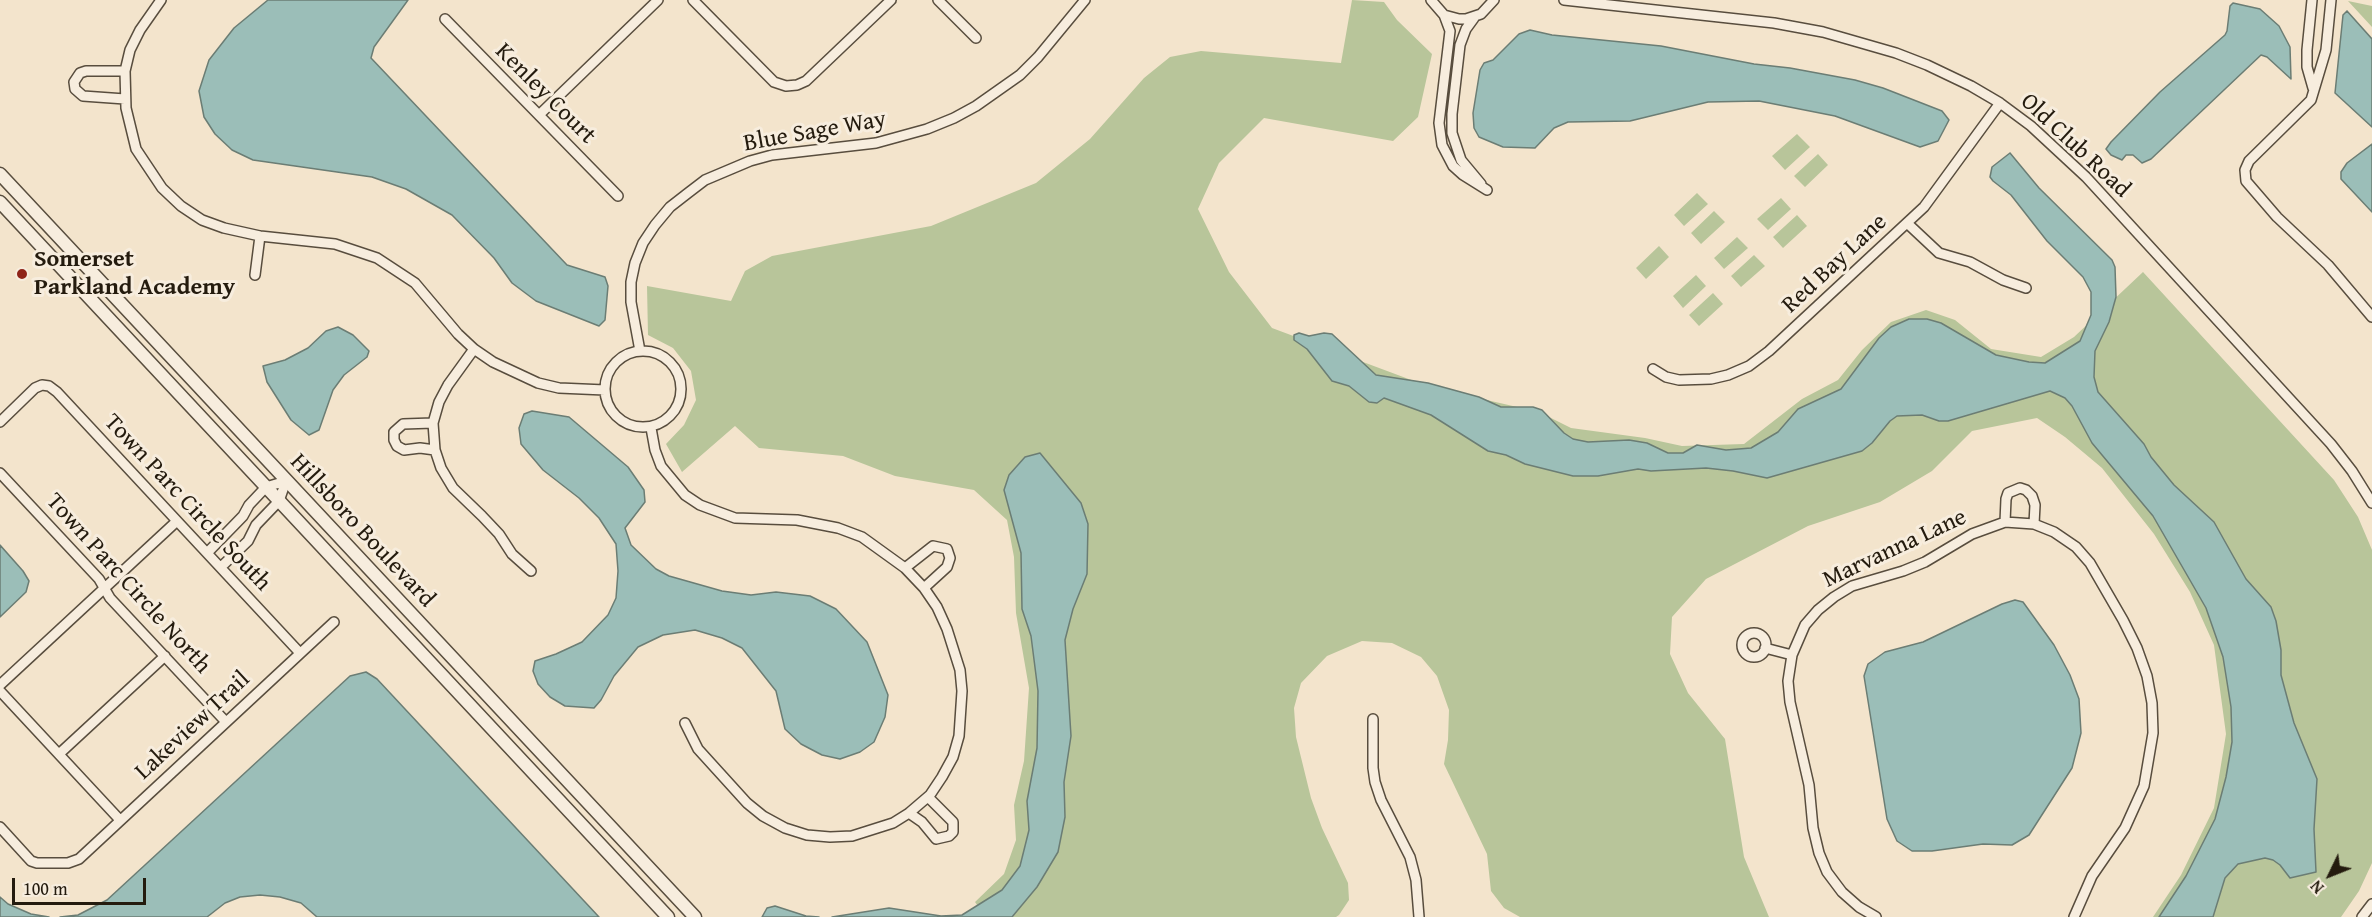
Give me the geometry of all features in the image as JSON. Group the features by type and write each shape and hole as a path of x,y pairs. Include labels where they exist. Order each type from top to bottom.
{"street":[{"path":"161,0 140,30 130,50 125,71 125,99 129,128 136,149 162,188 181,206 202,220 224,228 260,237 335,244 377,258 415,283 458,334 474,350 493,362 538,383 576,391 605,390"},
{"path":"539,116 658,0"},
{"path":"693,0 774,82 786,86 806,81 891,0"},
{"path":"938,0 976,38"},
{"name":"Blue Sage Way","path":"640,351 631,302 631,282 635,263 643,243 655,225 688,193 705,180 750,161 772,155 876,143 927,129 954,118 976,106 1020,75 1038,57 1085,0"},
{"path":"1431,0 1444,15 1450,31 1438,123 1442,146 1462,175 1487,190 1461,160 1452,133 1452,114 1460,45 1466,29 1474,18 1498,0"},
{"path":"1487,10 1494,0"},
{"name":"Old Club Road","path":"1564,0 1774,23 1823,32 1927,65 2000,103 2031,126 2086,177 2331,444 2352,471 2372,504"},
{"path":"2312,0 2307,67 2313,88"},
{"path":"2331,0 2326,50 2311,100 2249,161 2245,170 2246,181 2277,217 2328,265 2370,310"},
{"path":"1444,15 1459,20 1474,18"},
{"name":"Kenley Court","path":"445,20 618,196"},
{"path":"125,71 86,71 80,73 75,82 75,90 83,96 125,99"},
{"name":"Red Bay Lane","path":"1653,369 1666,377 1693,381 1728,375 1749,366 1769,351 1907,223 1938,189 2000,103"},
{"name":"Hillsboro Boulevard","path":"0,174 695,917"},
{"name":"Hillsboro Boulevard","path":"0,202 668,917"},
{"path":"1907,223 1939,253 1970,262 2003,280 2026,288"},
{"path":"255,275 260,237"},
{"path":"474,350 448,385 439,402 433,423 435,450 441,468 453,488 499,534 512,554 531,571"},
{"path":"640,351 658,354 667,359 674,367 681,384 680,402 675,412 668,419 651,428 638,427 623,421 610,408 605,390 610,370 616,363 625,356 640,351"},
{"name":"Town Parc Circle South","path":"0,422 35,388 42,385 49,386 57,392 300,653"},
{"path":"433,423 403,424 394,432 394,440 404,450 420,448 435,450"},
{"path":"651,428 655,450 662,466 685,495 700,505 735,518 797,520 838,528 862,537 905,568 924,588 937,607 951,640 960,670 962,691 959,736 953,757 928,797 892,824 852,836 807,835 785,828 763,816 747,804 698,749 685,723"},
{"name":"Town Parc Circle North","path":"0,473 99,579 110,598 226,722"},
{"path":"208,552 243,516 249,505 266,487 286,481"},
{"path":"221,567 248,541 256,525 279,501 286,481"},
{"path":"2005,522 2008,493 2020,488 2026,490 2032,496 2035,505 2034,524 2054,532 2076,547 2090,563 2137,648 2147,676 2152,703 2151,752 2144,786 2125,828 2092,876 2074,917"},
{"path":"0,685 177,521"},
{"name":"Marvanna Lane","path":"1876,917 1859,907 1842,892 1827,872 1819,853 1813,828 1808,776 1790,702 1788,681 1792,655 1805,625 1818,610 1852,586 1925,562 1972,534 2005,522 2034,524"},
{"path":"225,536 238,551"},
{"path":"905,568 933,546 946,549 950,558 947,567 924,588"},
{"name":"Lakeview Trail","path":"0,827 31,861 43,865 68,863 78,859 334,622"},
{"path":"1765,648 1792,655"},
{"path":"59,754 165,656"},
{"path":"0,691 120,820"},
{"path":"1373,719 1373,768 1376,782 1381,800 1410,857 1416,880 1419,917"},
{"path":"909,813 922,822 936,840 949,836 953,822 928,797"},
{"path":"2362,917 2372,904"}],"green space":[{"path":"1352,0 1384,2 1397,20 1432,54 1418,117 1393,141 1264,118 1219,163 1198,209 1229,272 1272,328 1430,387 1539,412 1571,428 1645,438 1682,446 1744,444 1802,399 1838,380 1862,350 1891,322 1926,310 1955,320 1991,349 2041,357 2074,337 2143,272 2334,480 2358,517 2372,550 2372,863 2359,891 2341,917 2153,917 2181,875 2214,808 2226,734 2214,645 2190,592 2154,534 2102,468 2065,437 2037,418 1972,431 1932,471 1880,502 1808,526 1706,579 1672,617 1670,654 1688,693 1725,739 1744,857 1769,917 1520,917 1504,908 1491,891 1487,854 1444,764 1449,710 1437,676 1421,657 1392,643 1362,641 1327,656 1301,683 1294,708 1296,737 1311,798 1322,828 1348,883 1349,900 1339,915 1336,917 986,917 975,902 1004,874 1016,840 1014,805 1024,761 1029,688 1016,613 1014,557 1007,520 974,490 895,476 843,456 759,448 735,426 682,472 666,444 684,425 696,400 691,371 673,348 648,335 647,286 731,301 745,271 772,256 931,226 1036,183 1090,139 1144,78 1170,57 1201,51 1341,63"},
{"path":"2348,1 2372,6 2372,27"},
{"path":"1797,134 1810,147 1785,170 1772,156"},
{"path":"1818,154 1828,165 1805,187 1794,176"},
{"path":"1697,193 1708,204 1684,226 1674,215"},
{"path":"1781,198 1791,209 1768,230 1757,219"},
{"path":"1714,211 1725,222 1701,244 1691,233"},
{"path":"1797,215 1807,226 1783,248 1773,237"},
{"path":"1737,237 1748,248 1724,269 1714,258"},
{"path":"1659,246 1669,257 1646,279 1636,268"},
{"path":"1754,255 1765,266 1741,287 1731,276"},
{"path":"1696,275 1706,286 1683,308 1673,296"},
{"path":"1713,293 1723,304 1699,326 1689,315"}],"water":[{"path":"268,0 408,0 374,47 371,58 567,265 605,277 608,286 605,320 599,326 536,301 512,283 494,258 452,215 406,189 372,177 253,160 232,150 215,134 204,117 199,91 209,60 234,28"},
{"path":"2233,3 2260,9 2279,26 2290,47 2291,79 2267,57 2261,55 2151,159 2142,163 2133,155 2126,155 2122,160 2111,155 2106,149 2111,142 2160,92 2225,35 2230,6"},
{"path":"2347,11 2372,39 2372,127 2335,93 2343,15"},
{"path":"1530,30 1552,35 1661,46 1855,80 1883,88 1942,111 1949,120 1938,141 1920,147 1835,116 1759,101 1708,102 1630,121 1568,122 1554,128 1535,148 1503,147 1479,137 1474,128 1473,113 1480,70 1484,63 1493,60 1519,34"},
{"path":"2372,144 2372,212 2341,179 2341,172 2347,163"},
{"path":"2010,153 2039,188 2112,260 2115,267 2116,297 2109,322 2095,351 2094,377 2098,392 2144,444 2151,457 2174,485 2214,522 2246,579 2271,607 2276,621 2281,650 2281,675 2294,723 2317,779 2314,829 2316,872 2290,878 2280,865 2265,858 2238,864 2225,878 2213,917 2159,917 2186,876 2215,819 2226,777 2232,742 2231,707 2223,657 2206,608 2153,516 2092,443 2072,406 2065,398 2050,391 1948,421 1939,421 1922,415 1897,416 1862,451 1767,478 1706,468 1651,471 1638,469 1598,476 1573,476 1525,464 1506,455 1488,451 1431,415 1384,398 1377,403 1369,402 1349,386 1332,381 1307,349 1294,340 1294,335 1299,333 1309,336 1332,334 1376,375 1428,383 1479,397 1501,407 1533,407 1542,410 1573,439 1588,442 1629,440 1647,443 1668,453 1683,453 1697,445 1726,450 1751,448 1778,432 1798,409 1841,389 1879,338 1891,327 1909,319 1927,319 1941,323 1996,355 2029,362 2045,363 2080,341 2091,315 2091,292 2083,277 2047,241 2011,195 1990,177 1992,167"},
{"path":"338,327 353,335 369,351 367,357 344,375 333,390 319,430 309,435 291,420 267,382 263,366 285,360 308,348 326,331"},
{"path":"532,411 569,417 628,467 644,490 645,502 625,528 631,545 656,569 669,576 722,591 751,595 776,592 810,596 836,609 867,642 888,695 885,717 874,742 860,752 840,759 822,755 801,744 785,729 776,691 742,648 722,638 695,630 663,635 638,647 614,676 594,708 565,706 550,697 538,684 533,671 535,661 582,642 608,615 616,598 618,571 616,544 599,518 579,498 543,470 521,444 519,428 524,414"},
{"path":"1040,453 1081,503 1088,524 1087,574 1073,609 1065,640 1071,736 1064,782 1065,817 1058,852 1037,887 1012,917 832,917 889,908 941,916 962,915 1002,890 1020,866 1029,830 1027,801 1037,748 1038,691 1031,636 1022,609 1021,553 1004,490 1009,475 1025,457"},
{"path":"0,545 29,581 26,592 0,617"},
{"path":"2015,600 2023,602 2054,645 2070,675 2079,699 2081,733 2072,768 2029,835 2012,845 1983,844 1932,851 1912,851 1897,841 1887,819 1864,676 1868,664 1885,652 1923,642"},
{"path":"366,672 377,679 599,917 317,917 301,903 280,897 260,895 240,897 225,903 207,917 60,917 78,915 107,900 350,676"},
{"path":"0,897 8,904 31,914 49,917 0,917"},
{"path":"775,906 806,916 819,917 762,917 767,908"}],"place":[{"name":"Somerset Parkland Academy","path":"22,274"}]}
